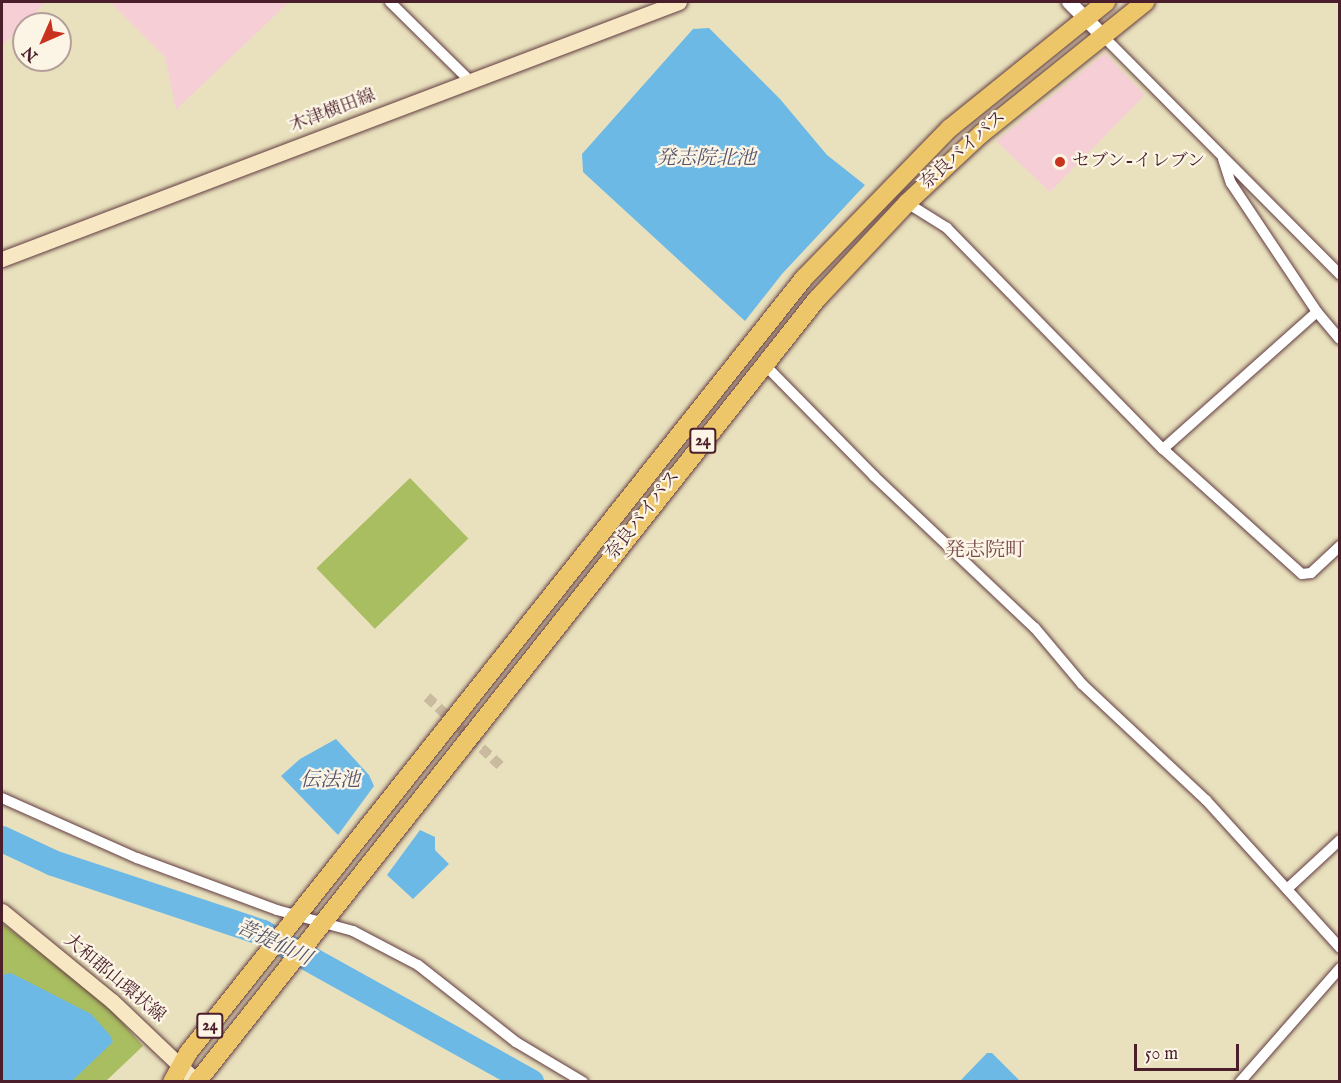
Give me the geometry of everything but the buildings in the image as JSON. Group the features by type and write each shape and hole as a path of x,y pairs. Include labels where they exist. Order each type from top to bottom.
{"highway":[{"name":"奈良バイパス","path":"172,1082 182,1065 253,972 297,920 804,278 950,128 1106,2"},
{"name":"奈良バイパス","path":"197,1081 271,983 817,299 906,203 981,134 1145,2"}],"main road":[{"name":"木津横田線","path":"2,259 680,2"},
{"name":"大和郡山環状線","path":"2,911 112,1001 197,1081"}],"street":[{"path":"390,2 470,81"},
{"path":"1069,2 1340,275"},
{"path":"1222,156 1231,183 1317,312 1340,339"},
{"path":"906,203 947,228 1163,449 1302,574 1311,573 1340,546"},
{"path":"1163,449 1317,312"},
{"path":"764,364 874,476 1035,628 1082,684 1206,800 1340,948"},
{"path":"2,798 137,858 297,920 318,926 353,931 418,965 516,1042 583,1082"},
{"path":"1287,889 1340,840"},
{"path":"1240,1082 1340,968"}],"shaded area":[{"path":"2,2 46,2 36,12 12,12 12,36 2,46"},
{"path":"110,2 289,2 176,110 165,57"},
{"path":"1105,53 1145,95 1050,192 996,141"}],"green space":[{"path":"410,478 468,538 375,629 316,568"},
{"path":"2,923 108,1006 143,1046 106,1081 2,1081"}],"water":[{"name":"発志院北池","path":"709,28 780,99 827,155 865,185 782,274 745,321 583,172 582,154 693,29"},
{"name":"伝法池","path":"336,739 369,775 374,786 338,835 281,776 300,759"},
{"path":"420,830 435,837 435,850 449,864 413,899 387,875"},
{"path":"11,973 91,1014 110,1035 113,1042 72,1081 2,1081 2,975"},
{"path":"987,1053 992,1053 1020,1081 960,1081"}],"waterway":[{"name":"菩提仙川","path":"2,839 53,863 263,933 531,1082"}],"tunnel":[{"path":"427,697 504,769"}],"place":[{"name":"セブン-イレブン","path":"1060,162"}],"district":[{"name":"発志院町","path":"985,550"}]}
